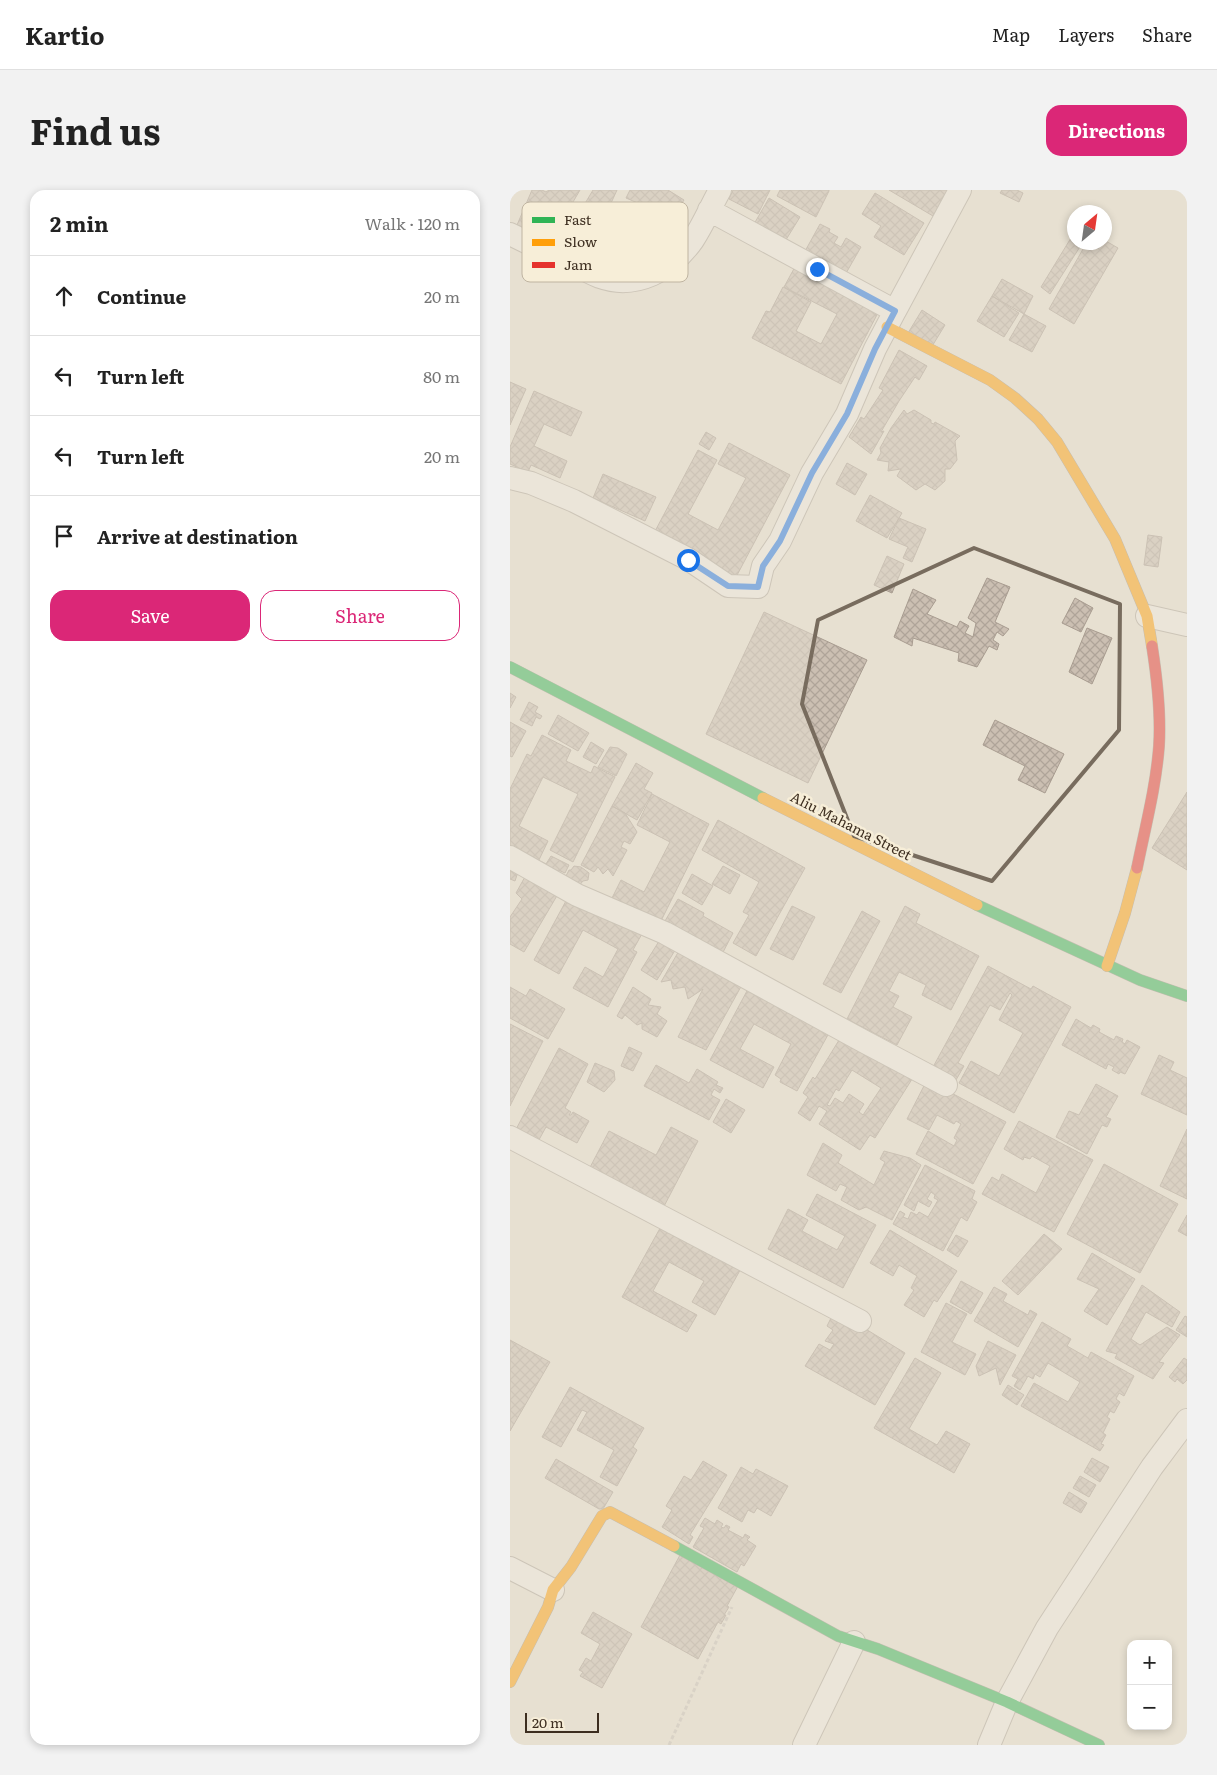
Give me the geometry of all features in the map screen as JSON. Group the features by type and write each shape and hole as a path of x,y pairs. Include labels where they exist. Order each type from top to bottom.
{"street":[{"path":"688,246 720,190"},
{"path":"510,478 531,483 574,501 688,560 728,586 758,587 763,566 780,541 812,473 847,414 875,349 960,190"},
{"path":"709,210 865,293 891,319 990,380 1015,398 1038,419 1056,442 1115,539 1147,616 1158,697 1159,746 1151,800 1135,878 1126,914 1107,966"},
{"path":"510,234 522,240"},
{"path":"1147,616 1187,625"},
{"name":"Aliu Mahama Street","path":"510,666 698,766 989,911 1107,966 1140,980 1187,996"},
{"path":"510,857 577,895 665,933 704,956 762,985 946,1085"},
{"path":"510,1138 860,1321"},
{"path":"989,1745 1007,1702 1047,1628 1147,1475 1187,1420"},
{"path":"510,1682 548,1607 553,1590 572,1566 602,1516 610,1512 838,1636 878,1649 1007,1702 1099,1745"},
{"path":"510,1568 553,1590"},
{"path":"804,1745 854,1642"}],"path":[{"path":"669,1745 728,1613 743,1585"}],"highlighted area":[{"path":"974,548 1120,604 1119,730 992,881 854,836 802,704 818,620"}],"building":[{"path":"532,190 546,192 549,190 580,190 573,202 527,202"},
{"path":"593,190 617,190 612,202 586,202"},
{"path":"630,190 668,190 684,200 683,202 635,202 626,198"},
{"path":"733,190 770,190 758,214 729,199"},
{"path":"780,190 829,191 816,217 777,196"},
{"path":"889,190 948,190 933,216"},
{"path":"1002,190 1017,190 1023,193 1019,202 1000,193"},
{"path":"875,193 924,223 904,255 874,237 881,226 862,214"},
{"path":"769,198 800,217 784,243 754,224"},
{"path":"522,213 522,227 517,225"},
{"path":"820,224 830,229 829,232 838,237 834,243 841,247 846,238 861,247 845,275 804,253"},
{"path":"1067,244 1067,250 1078,250 1050,294 1041,287"},
{"path":"1112,245 1118,248 1074,324 1049,309 1082,250 1112,250"},
{"path":"796,265 880,309 841,384 752,338 766,311 770,312 783,287 811,302 796,331 821,344 837,314 784,287"},
{"path":"1002,279 1033,296 1024,314 992,296"},
{"path":"992,296 1019,313 1004,337 977,321"},
{"path":"922,310 945,325 931,348 908,333"},
{"path":"1024,314 1046,326 1032,352 1009,340"},
{"path":"899,350 927,366 919,380 915,377 899,401 871,454 849,437 861,417 864,419 883,390 879,388"},
{"path":"510,382 526,389 510,425"},
{"path":"534,391 582,412 571,436 544,424 534,446 567,461 560,478 531,465 528,472 510,464 510,447"},
{"path":"904,410 907,414 914,410 931,420 931,423 934,424 935,422 960,436 955,441 957,460 950,469 945,469 945,481 935,490 925,484 916,490 897,476 901,469 888,471 889,462 877,460 881,453 880,448"},
{"path":"706,432 716,438 709,450 699,444"},
{"path":"729,443 790,475 735,579 653,535 698,450 717,460 688,514 718,530 746,478 718,464"},
{"path":"847,463 867,474 855,495 836,484"},
{"path":"603,474 656,497 645,521 593,498"},
{"path":"870,495 902,513 887,538 856,521"},
{"path":"899,518 926,529 912,562 903,558 908,547 889,539"},
{"path":"1148,535 1162,537 1158,567 1144,565"},
{"path":"887,556 904,564 892,593 874,585"},
{"path":"987,578 1010,587 995,622 1009,629 1003,636 997,632 993,640 999,644 997,650 989,646 977,667 958,661 959,653 913,638 912,646 894,637 913,589 936,600 927,614 957,627 960,621 969,626 965,633 973,637 976,623 968,618"},
{"path":"1075,598 1093,608 1081,632 1062,623"},
{"path":"764,612 867,660 808,783 706,734"},
{"path":"1087,628 1112,638 1092,684 1069,672"},
{"path":"510,693 516,697 510,708"},
{"path":"529,702 538,707 535,712 542,716 540,719 536,717 532,726 520,720"},
{"path":"558,715 589,733 578,751 548,734"},
{"path":"995,720 1064,754 1045,793 1018,780 1025,766 983,745"},
{"path":"510,722 526,731 512,757 510,756"},
{"path":"542,735 571,750 566,761 591,773 594,766 615,777 573,862 550,850 578,794 543,777 519,826 548,841 538,862 510,849 510,789 527,754 531,756"},
{"path":"591,742 604,750 596,764 583,757"},
{"path":"610,747 618,748 627,754 616,776 598,767"},
{"path":"636,763 653,773 644,789 652,793 637,820 612,806"},
{"path":"1187,792 1187,870 1152,848"},
{"path":"652,794 709,824 657,929 610,902 621,880 644,892 670,842 637,825"},
{"path":"612,806 625,813 637,832 630,844 624,841 621,847 627,850 613,876 608,869 603,874 598,867 594,872 581,865"},
{"path":"718,820 805,868 756,956 733,943 749,915 743,912 759,882 702,850"},
{"path":"551,856 569,865 565,873 558,870 553,879 540,866 542,862 546,864"},
{"path":"510,865 519,869 515,881 510,879"},
{"path":"574,866 581,867 589,873 588,880 583,881 577,888 566,876"},
{"path":"723,866 740,875 730,894 712,884"},
{"path":"692,874 713,886 702,905 682,893"},
{"path":"526,875 558,894 524,952 510,944 510,917 522,899 516,893"},
{"path":"567,899 643,932 633,950 637,952 608,1007 573,988 585,967 603,977 618,949 583,930 559,974 534,960"},
{"path":"678,899 704,913 703,916 733,933 720,958 662,926"},
{"path":"792,906 815,917 793,960 770,949"},
{"path":"905,906 920,914 916,923 979,956 951,1010 922,995 926,985 899,972 889,991 899,996 893,1007 912,1017 897,1045 847,1019"},
{"path":"862,911 880,921 841,993 823,984"},
{"path":"661,938 677,947 657,980 641,970"},
{"path":"680,949 743,983 706,1050 678,1037 703,989 688,999 685,987 673,989 671,980 661,982"},
{"path":"988,966 1031,989 1033,986 1071,1007 1014,1113 959,1083 971,1061 999,1076 1023,1033 999,1020 1012,995 1010,993 1000,1010 990,1005 958,1063 964,1066 956,1080 933,1067"},
{"path":"510,987 526,996 530,989 565,1009 548,1039 510,1018"},
{"path":"633,987 651,999 648,1005 661,1007 657,1014 667,1021 657,1037 642,1029 642,1023 637,1025 625,1015 622,1019 617,1016"},
{"path":"748,989 829,1033 797,1091 780,1082 781,1079 775,1075 791,1044 754,1024 740,1049 774,1067 763,1088 710,1060"},
{"path":"1076,1019 1091,1028 1093,1025 1100,1029 1099,1032 1114,1040 1116,1036 1123,1039 1122,1042 1125,1044 1127,1040 1140,1047 1125,1074 1120,1072 1119,1074 1112,1070 1114,1067 1108,1064 1106,1069 1062,1045"},
{"path":"510,1024 543,1041 510,1106"},
{"path":"844,1032 914,1076 875,1138 870,1135 860,1150 819,1124 827,1111 819,1106 810,1121 798,1113 808,1097 803,1093 813,1077 815,1079","holes":["852,1070 881,1088 863,1115 859,1112 864,1104 849,1094 843,1103 835,1098 830,1106 827,1105 836,1089 839,1091"]},
{"path":"629,1047 642,1053 633,1071 621,1066"},
{"path":"559,1048 588,1064 565,1108 571,1112 569,1115 573,1112 589,1121 577,1143 546,1127 535,1147 513,1135"},
{"path":"1159,1055 1174,1062 1170,1070 1187,1078 1187,1115 1141,1094"},
{"path":"595,1063 614,1071 615,1080 604,1092 587,1082"},
{"path":"656,1065 689,1083 697,1069 718,1082 716,1085 723,1088 720,1093 714,1089 711,1095 720,1100 709,1120 644,1086"},
{"path":"927,1080 1006,1122 973,1184 916,1154 928,1131 954,1146 957,1140 954,1138 961,1124 956,1121 954,1124 937,1115 929,1130 907,1119"},
{"path":"1096,1084 1118,1096 1106,1117 1111,1119 1107,1127 1102,1125 1087,1154 1056,1137 1069,1111 1079,1115"},
{"path":"726,1099 745,1110 731,1133 713,1122"},
{"path":"1019,1121 1093,1160 1054,1232 982,1194 992,1177 999,1181 1002,1174 1036,1193 1050,1166 1032,1156 1030,1159 1024,1157 1023,1160 1004,1149"},
{"path":"671,1127 698,1141 660,1214 586,1175 609,1131 656,1155"},
{"path":"1187,1129 1187,1199 1160,1186"},
{"path":"823,1143 842,1155 838,1163 874,1185 885,1162 880,1159 884,1151 910,1158 921,1165 892,1220 866,1207 859,1210 841,1200 847,1187 840,1184 836,1191 807,1175"},
{"path":"1104,1164 1178,1204 1140,1273 1067,1234"},
{"path":"925,1165 975,1191 972,1199 977,1202 967,1221 961,1217 943,1251 893,1224 900,1211 905,1214 903,1217 908,1219 911,1212 917,1215 919,1212 928,1217 938,1200 934,1198 935,1195 931,1192 927,1199 932,1202 929,1207 918,1201 914,1211 904,1205"},
{"path":"817,1194 876,1225 843,1288 768,1249 788,1209 808,1220 802,1231 837,1250 845,1236 806,1215"},
{"path":"1187,1215 1187,1236 1178,1231"},
{"path":"664,1221 743,1265 715,1315 692,1302 704,1281 669,1262 653,1291 697,1315 687,1332 622,1297"},
{"path":"890,1230 957,1271 937,1302 934,1300 924,1317 904,1305 914,1290 911,1288 917,1276 899,1265 893,1276 870,1263"},
{"path":"1044,1234 1062,1249 1018,1295 1002,1281"},
{"path":"956,1235 968,1241 958,1257 947,1250"},
{"path":"1092,1253 1135,1279 1107,1325 1084,1311 1099,1289 1077,1279"},
{"path":"961,1281 983,1293 971,1314 950,1302"},
{"path":"1142,1285 1180,1312 1172,1327 1146,1312 1131,1339 1140,1345 1167,1327 1180,1335 1159,1362 1164,1363 1153,1379 1115,1358 1117,1354 1106,1351"},
{"path":"994,1287 1007,1294 1003,1301 1028,1315 1030,1310 1037,1314 1018,1347 974,1321"},
{"path":"946,1303 967,1314 952,1342 976,1354 965,1375 921,1352"},
{"path":"841,1314 905,1353 875,1405 805,1366 819,1344 830,1350 834,1344 825,1341 833,1330 827,1326 831,1318"},
{"path":"1185,1316 1187,1317 1187,1337 1176,1330"},
{"path":"1042,1322 1071,1339 1067,1346 1088,1358 1091,1352 1134,1376 1124,1396 1119,1393 1116,1399 1120,1402 1114,1413 1110,1411 1107,1417 1110,1419 1103,1433 1106,1435 1101,1444 1104,1445 1100,1451 1021,1406 1034,1383 1068,1402 1080,1382 1048,1363 1040,1377 1035,1374 1033,1379 1028,1376 1020,1390 1014,1386 1018,1379 1012,1376"},
{"path":"510,1340 550,1362 510,1431"},
{"path":"988,1341 1016,1355 1000,1385 996,1368 979,1376 976,1366"},
{"path":"915,1358 941,1373 909,1429 937,1445 946,1431 970,1444 954,1473 874,1428"},
{"path":"1184,1358 1187,1360 1187,1380 1183,1384 1177,1379 1175,1382 1169,1377"},
{"path":"1008,1385 1024,1395 1017,1405 1002,1395"},
{"path":"570,1387 644,1428 633,1447 637,1450 617,1486 600,1477 614,1450 577,1430 587,1412 582,1410 561,1447 542,1437"},
{"path":"1092,1458 1109,1467 1100,1482 1084,1472"},
{"path":"556,1459 613,1492 603,1509 599,1509 545,1478"},
{"path":"703,1461 727,1475 690,1535 693,1537 689,1544 662,1527 672,1510 666,1506 684,1476 691,1480"},
{"path":"741,1467 753,1474 756,1469 788,1486 771,1516 757,1508 754,1513 748,1510 742,1522 718,1508"},
{"path":"1080,1476 1096,1485 1089,1497 1073,1488"},
{"path":"1069,1492 1087,1503 1081,1513 1063,1503"},
{"path":"705,1518 715,1524 717,1520 723,1524 721,1527 724,1528 726,1525 730,1527 728,1530 743,1538 745,1534 750,1537 747,1540 756,1546 744,1566 741,1564 737,1572 693,1547 704,1528 700,1526"},
{"path":"680,1555 738,1586 727,1606 729,1607 724,1615 726,1615 721,1624 718,1622 698,1659 641,1627"},
{"path":"593,1612 632,1634 602,1688 580,1676 583,1672 579,1670 586,1658 591,1661 600,1644 581,1633"}],"traffic: fast":[{"path":"510,667 763,798"},
{"path":"977,905 1140,980 1187,996"},
{"path":"674,1546 838,1636 878,1649 1007,1702 1099,1745"}],"traffic: slow":[{"path":"887,327 990,380 1015,398 1038,419 1057,442 1115,539 1147,616 1152,646"},
{"path":"763,798 977,905"},
{"path":"1107,966 1125,913 1137,868"},
{"path":"510,1682 548,1607 553,1590 571,1567 602,1516 610,1512 674,1546"}],"traffic: jam":[{"path":"1137,868 1158,761 1158,696 1152,646"}],"route":[{"path":"688,560 728,586 758,587 763,566 780,541 812,473 847,414 875,349 895,311 865,293 817,269"}]}
